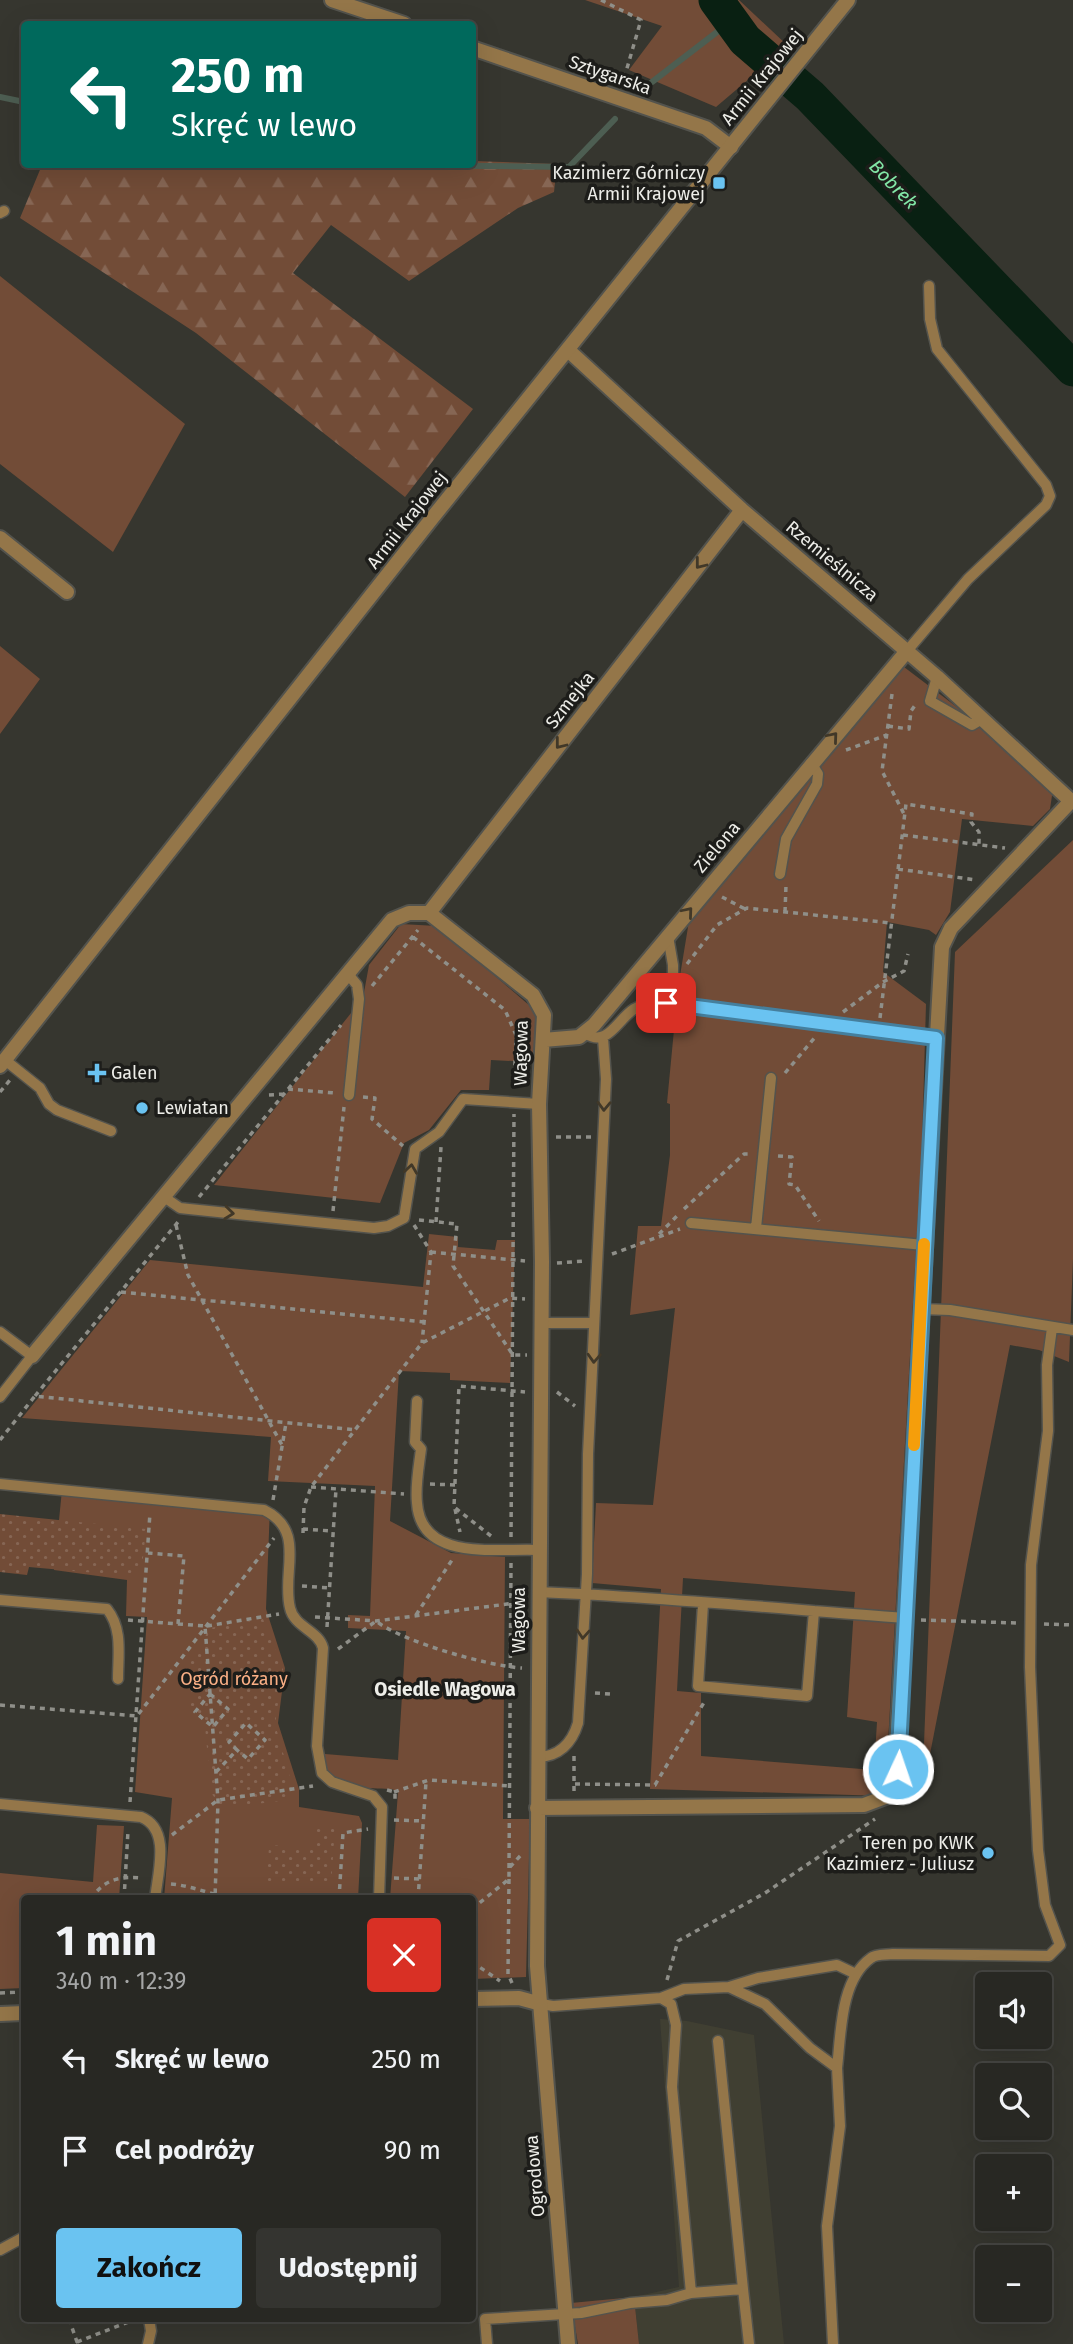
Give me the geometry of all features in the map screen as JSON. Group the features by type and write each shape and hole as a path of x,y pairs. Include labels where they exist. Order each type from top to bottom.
{"street":[{"path":"332,0 395,21"},
{"name":"Armii Krajowej","path":"3,1063 848,0"},
{"name":"Sztygarska","path":"476,49 706,128 731,147"},
{"name":"Rzemieślnicza","path":"568,350 742,510 937,677 1072,802"},
{"name":"Szmejka","path":"430,914 742,510"},
{"path":"0,538 67,592"},
{"name":"Zielona","path":"582,1035 907,651"},
{"path":"537,1808 864,1805 887,1796 898,1769 942,947 951,928 1072,802"},
{"path":"32,1356 392,920 409,913 430,914"},
{"name":"Wagowa","path":"430,914 533,995 544,1015 539,1104 542,1262 537,1757 537,1966 541,2004"},
{"path":"542,1040 582,1035"},
{"path":"476,1998 516,1991 541,2004"},
{"name":"Ogrodowa","path":"541,2004 568,2344"},
{"path":"0,2014 21,2013"}],"lane":[{"path":"907,651 968,579 1046,505 1050,496 1046,485 937,349 930,319 929,285"},
{"path":"937,677 930,701 972,725 982,719"},
{"path":"780,874 786,839 817,784 818,774 811,763"},
{"path":"668,936 673,1003"},
{"path":"348,974 357,985 358,1004 349,1095"},
{"path":"582,1035 595,1039 603,1038 636,1007 673,1003 936,1038"},
{"path":"537,1757 549,1757 563,1748 574,1736 578,1723 586,1593 590,1414 603,1137 603,1038"},
{"path":"3,1063 40,1088 49,1104 57,1110 111,1131"},
{"path":"756,1228 771,1078"},
{"path":"164,1197 180,1208 374,1228 388,1226 404,1218 415,1149 439,1132 463,1099 539,1104"},
{"path":"691,1223 924,1245"},
{"path":"921,1309 950,1310 1073,1330"},
{"path":"540,1323 594,1323"},
{"path":"833,2344 827,2226 840,2126 837,2068 847,1997 856,1974 873,1956 1049,1956 1060,1945 1045,1905 1038,1850 1031,1624 1031,1565 1048,1431 1047,1365 1052,1328"},
{"path":"0,1332 32,1356 0,1397"},
{"path":"417,1401 415,1442 421,1449 417,1495 419,1517 426,1531 446,1545 538,1550"},
{"path":"0,1484 264,1510 278,1517 287,1533 295,1615 322,1642 317,1746 322,1773 332,1782 379,1800 388,1825 379,1895"},
{"path":"539,1597 586,1593 905,1618"},
{"path":"0,1600 107,1609 116,1619 118,1631 118,1679"},
{"path":"703,1604 698,1686 807,1696 814,1611"},
{"path":"0,1804 129,1815 151,1821 160,1837 155,1895"},
{"path":"541,2004 553,2006 661,1998 684,1989 729,1987 758,1978 837,1965 856,1974"},
{"path":"729,1987 765,2004 810,2048 837,2068"},
{"path":"661,1998 671,2004 676,2025 672,2087 691,2293"},
{"path":"718,2041 749,2344"},
{"path":"0,2250 21,2239"},
{"path":"487,2344 485,2319 565,2314 667,2300 691,2293 743,2289"},
{"path":"148,2344 149,2322"}],"path":[{"path":"601,0 641,20 620,98"},
{"path":"890,670 894,683 882,771 905,816"},
{"path":"888,726 909,729 911,710 916,704 930,701"},
{"path":"878,1031 906,804 972,814 971,822 979,832 979,845"},
{"path":"902,835 1025,850"},
{"path":"898,869 994,883"},
{"path":"785,912 788,888"},
{"path":"726,900 745,909 891,923"},
{"path":"673,983 717,925 745,909"},
{"path":"0,1440 430,914"},
{"path":"413,937 494,998 505,1010 516,1035 508,1974 516,1991"},
{"path":"771,1078 780,1078 827,1024 883,982 904,971 908,954"},
{"path":"288,1089 346,1094 332,1223"},
{"path":"349,1095 375,1098 372,1119 412,1158"},
{"path":"439,1132 441,1143 436,1222 457,1223 453,1266 513,1355"},
{"path":"540,1136 603,1137"},
{"path":"658,1235 744,1154 763,1154 792,1157 789,1184 795,1185 831,1238"},
{"path":"411,1219 431,1252 422,1343"},
{"path":"431,1252 565,1264 596,1260 658,1235 685,1228 691,1223"},
{"path":"176,1225 188,1275 282,1445"},
{"path":"121,1292 424,1322"},
{"path":"302,1541 304,1507 311,1487 422,1343 514,1298 541,1300"},
{"path":"513,1355 539,1356"},
{"path":"415,1616 463,1547 454,1507 459,1386 560,1392 584,1413 590,1414"},
{"path":"35,1396 356,1430"},
{"path":"271,1513 286,1423"},
{"path":"418,1483 456,1485"},
{"path":"311,1487 417,1495"},
{"path":"322,1642 327,1630 337,1489"},
{"path":"124,1895 151,1499"},
{"path":"454,1507 498,1542 498,1549"},
{"path":"303,1530 333,1531"},
{"path":"136,1716 272,1539 287,1533"},
{"path":"148,1553 184,1556 178,1624"},
{"path":"300,1575 299,1586 329,1588"},
{"path":"143,1622 205,1626 295,1615 376,1621 539,1597"},
{"path":"295,1615 327,1630 336,1640 335,1651 376,1621"},
{"path":"905,1618 1073,1625"},
{"path":"376,1621 384,1627 435,1647 510,1667 538,1668"},
{"path":"205,1626 218,1800 215,1895"},
{"path":"575,1784 655,1785 713,1688"},
{"path":"210,1694 228,1709 212,1727"},
{"path":"210,1694 195,1712 212,1727"},
{"path":"0,1704 136,1716"},
{"path":"246,1723 265,1740 248,1759 237,1750 229,1742 246,1723"},
{"path":"574,1736 574,1806"},
{"path":"216,1772 237,1750"},
{"path":"379,1800 426,1781 509,1786"},
{"path":"418,1895 426,1781"},
{"path":"160,1837 170,1836 218,1800 332,1782"},
{"path":"383,1788 395,1792"},
{"path":"388,1825 395,1792"},
{"path":"661,1998 678,1941 765,1893 873,1823 887,1796"},
{"path":"339,1895 343,1833 360,1828 424,1821"},
{"path":"509,1868 528,1847 537,1847"},
{"path":"390,1888 391,1866"},
{"path":"93,1895 99,1886 125,1877 157,1879 190,1886 209,1895"},
{"path":"391,1878 420,1880"},
{"path":"476,1906 509,1879"},
{"path":"476,1965 516,1991"},
{"path":"0,1993 21,1992"},
{"path":"70,2322 79,2343 131,2322"}],"shaded area":[{"path":"660,2019 687,2021 754,2035 784,2344 639,2344 634,2297 679,2287"}],"green space":[{"path":"585,0 739,0 788,46 716,107 629,70 662,26"},
{"path":"476,161 557,164 554,192 518,208 409,281 331,225 293,273 473,409 405,497 196,333 20,218 41,168 476,168"},
{"path":"0,276 185,424 113,552 0,464"},
{"path":"0,646 40,679 0,734"},
{"path":"904,667 970,717 1053,789 1050,809 1033,826 962,819 950,912 936,935 929,930 887,922 883,972 926,1004 922,1145 885,1796 650,1789 661,1589 592,1583 596,1503 653,1505 675,1308 630,1315 638,1226 661,1226 670,1155 670,1104 667,1103 678,988 689,921","holes":["683,1578 855,1592 847,1717 877,1722 874,1770 701,1756 701,1693 677,1691"]},
{"path":"1073,840 1073,1259 1069,1362 1039,1350 1010,1345 922,1795 955,952"},
{"path":"401,924 437,926 537,1012 534,1062 491,1060 489,1090 461,1090 429,1130 404,1143 380,1203 214,1185 363,998 369,965"},
{"path":"429,1234 458,1237 458,1247 495,1250 497,1240 515,1240 510,1383 450,1380 450,1373 399,1371 390,1521 451,1553 505,1557 503,1819 530,1819 526,1977 476,1979 476,1895 390,1895 398,1792 392,1789 347,1785 330,1775 325,1766 325,1754 398,1760 406,1631 348,1628 348,1615 370,1616 375,1486 268,1481 271,1437 22,1418 150,1260 423,1287"},
{"path":"62,1490 270,1507 266,1609 285,1668 278,1723 299,1789 299,1807 359,1816 362,1823 358,1895 164,1895 172,1798 135,1792 147,1617 126,1616 127,1580 54,1570"},
{"path":"0,1514 146,1529 141,1577 29,1567 27,1575 0,1572"},
{"name":"Ogród różany","path":"263,1619 283,1669 275,1724 296,1799 223,1808 211,1793 205,1726 190,1712 186,1668 210,1628"},
{"path":"97,1825 124,1826 119,1895 21,1895 21,1988 0,1989 0,1873 93,1882"},
{"path":"317,1825 335,1827 331,1885 267,1881 269,1845 315,1848"},
{"path":"634,2297 639,2344 578,2344 571,2303"}],"waterway":[{"name":"Bobrek","path":"716,0 745,40 810,96 1073,369"},
{"path":"652,82 730,22"},
{"path":"0,97 21,101"},
{"path":"476,166 569,167 615,119"}],"slow traffic":[{"path":"914,1445 924,1244"}],"place":[{"name":"Kazimierz Górniczy Armii Krajowej","path":"719,183"},
{"name":"Galen","path":"97,1073"},
{"name":"Lewiatan","path":"142,1108"},
{"name":"Teren po KWK Kazimierz - Juliusz","path":"988,1853"}],"district":[{"name":"Osiedle Wagowa","path":"445,1689"}],"route":[{"path":"666,1003 936,1038 898,1769"}]}
